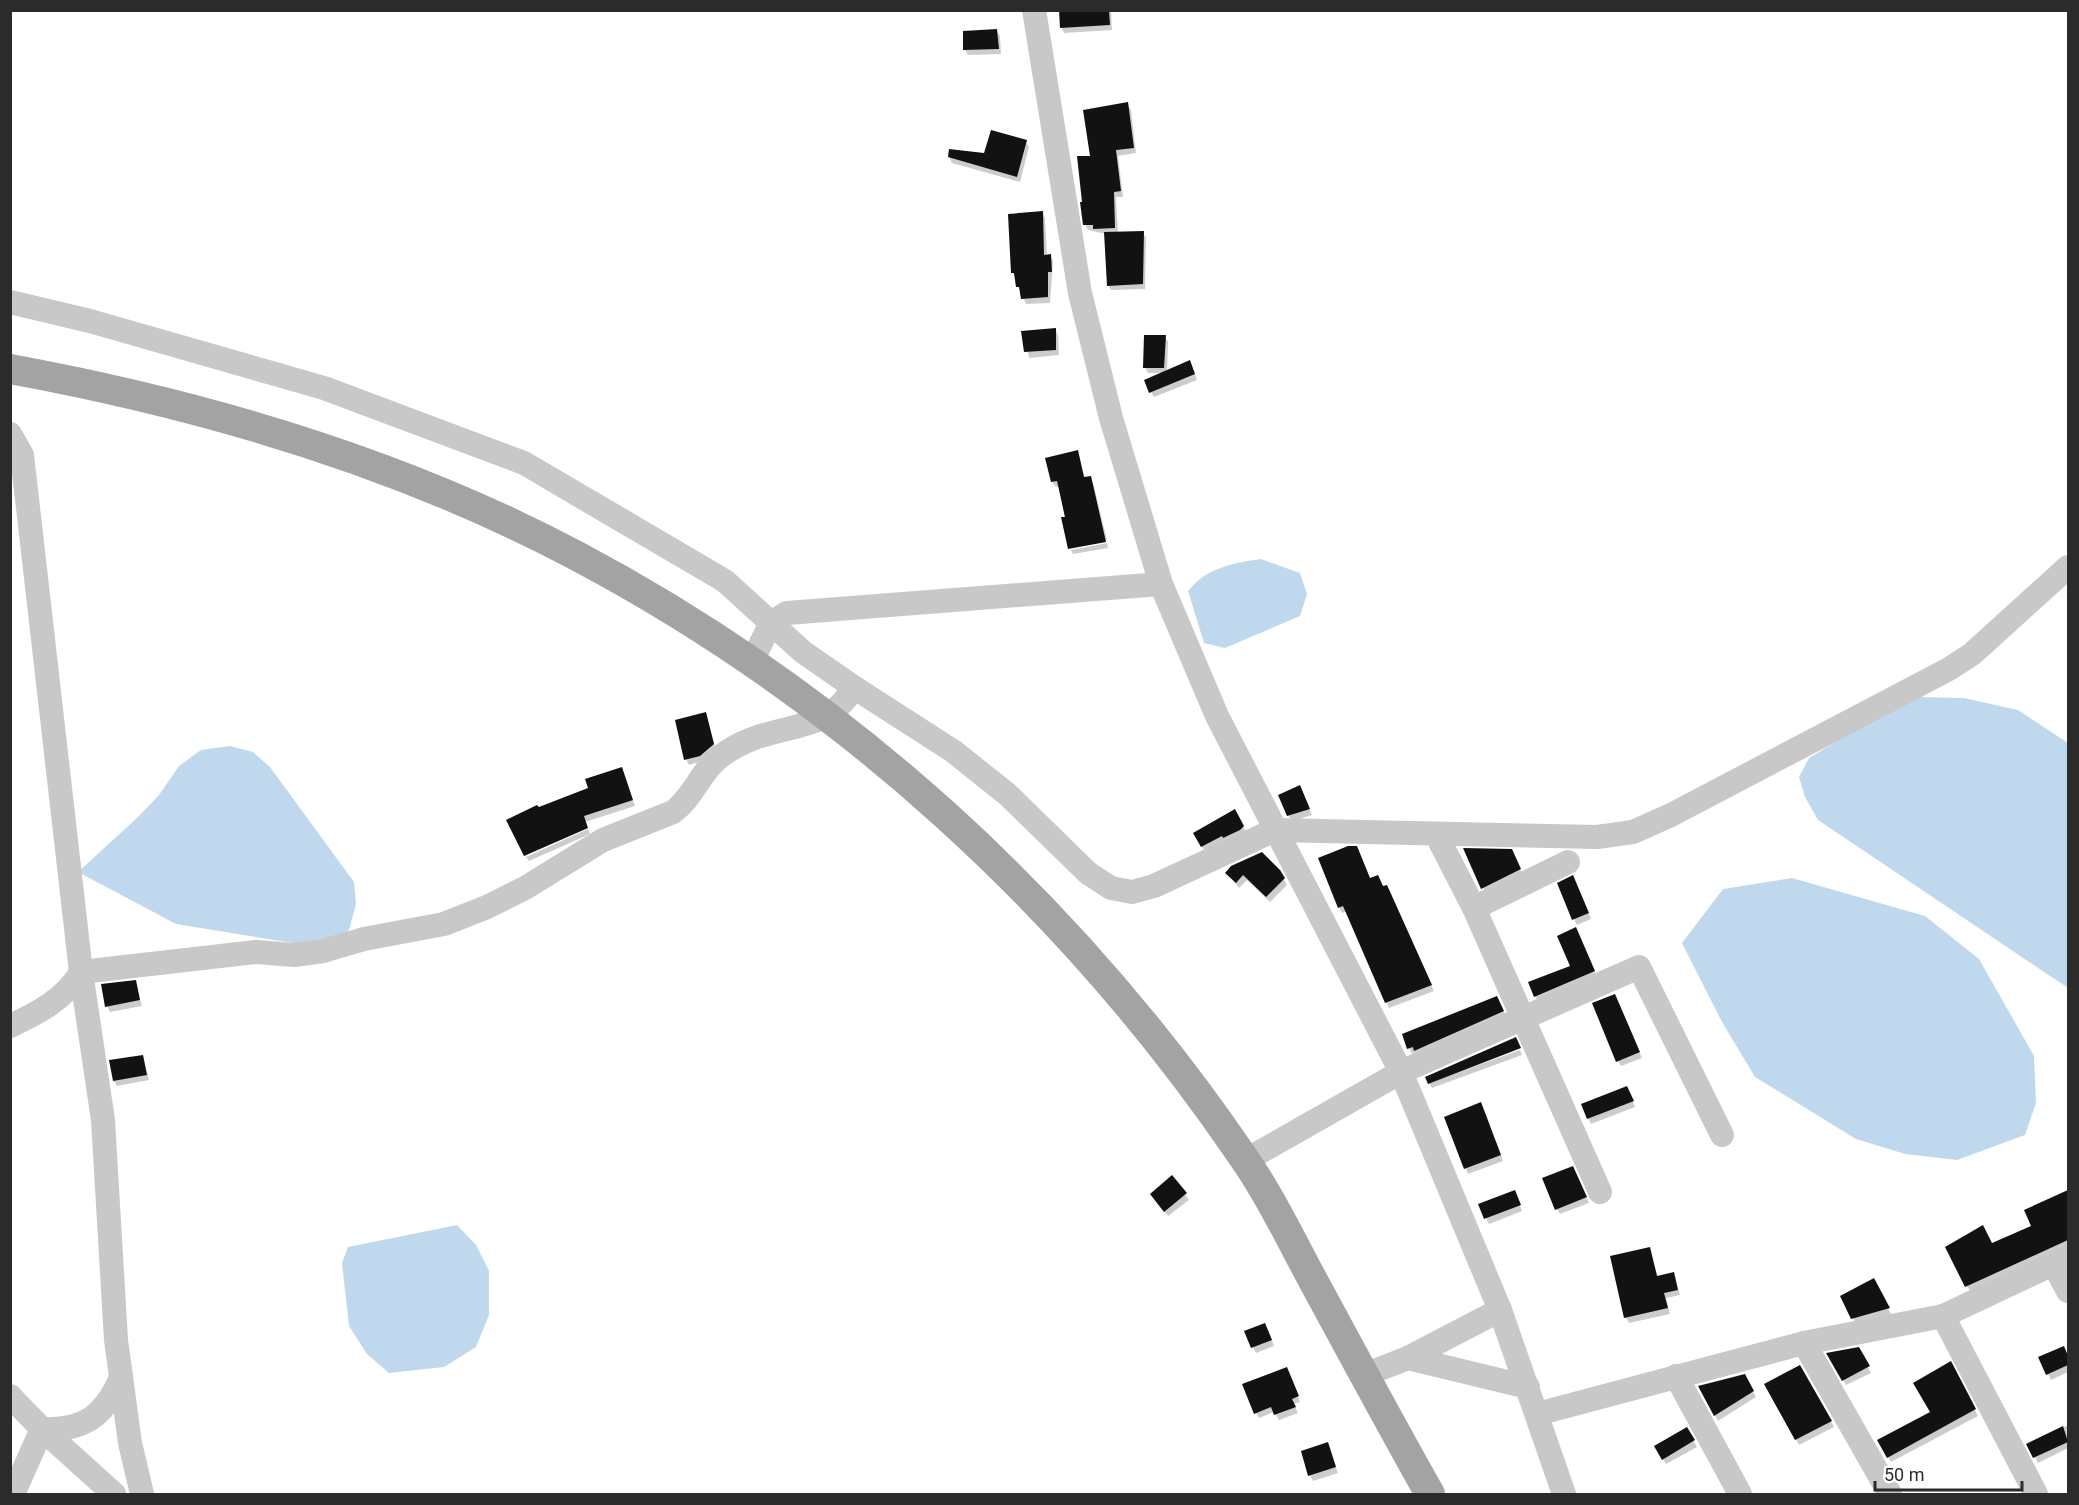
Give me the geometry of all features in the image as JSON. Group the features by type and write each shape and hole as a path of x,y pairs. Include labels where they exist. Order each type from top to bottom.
{"main road":[{"path":"10,369 203,411 303,441 422,485 575,555 686,619 827,717 916,788 1022,886 1113,986 1219,1121 1246,1160 1430,1494"}],"street":[{"path":"1034,10 1080,293 1111,418 1161,584 1217,716 1401,1072 1500,1310 1564,1494"},
{"path":"10,302 90,321 324,388 524,463 725,581 803,652 953,751 1007,794 1088,873 1111,888 1132,892 1154,886 1275,830 1549,838 1597,837 1633,832 1671,815 1949,669 1972,654 2068,567"},
{"path":"10,434 22,455 81,972 103,1120 116,1340 130,1443 142,1494"},
{"path":"751,663 771,623 788,614 1161,584"},
{"path":"81,972 256,952 294,955 323,951 374,937 444,924 487,907 525,888 603,840 658,820 673,812 693,791 709,766 747,740 827,717 855,688"},
{"path":"1436,834 1473,908 1600,1192"},
{"path":"1473,908 1568,862"},
{"path":"1246,1160 1401,1072 1639,967 1722,1135"},
{"path":"10,1026 60,998 73,986 81,972"},
{"path":"1537,1414 1804,1342 1943,1316 2061,1261 2068,1292"},
{"path":"1364,1375 1408,1358 1500,1310"},
{"path":"1943,1316 2036,1494"},
{"path":"1804,1342 1890,1494"},
{"path":"1408,1358 1527,1387"},
{"path":"1676,1376 1740,1494"},
{"path":"42,1429 69,1429 89,1421 105,1407 121,1378"},
{"path":"10,1396 42,1429 114,1494"},
{"path":"13,1494 42,1429"}],"water":[{"path":"1261,559 1300,573 1307,594 1300,616 1225,648 1204,643 1188,591 1203,577 1221,568"},
{"path":"1918,697 1964,698 2018,710 2068,743 2068,988 1818,820 1805,797 1799,777 1809,758 1858,728"},
{"path":"230,746 253,752 270,767 354,882 356,904 349,930 339,940 305,945 176,924 78,872 159,795 179,766 201,750"},
{"path":"1792,878 1925,916 1979,959 2034,1056 2036,1103 2025,1135 1957,1160 1905,1154 1856,1139 1755,1077 1722,1022 1682,943 1723,889"},
{"path":"457,1225 476,1245 489,1271 489,1315 476,1347 444,1367 389,1373 367,1354 349,1326 342,1263 348,1247"}],"building":[{"path":"1059,10 1109,10 1110,25 1060,28"},
{"path":"997,29 999,49 963,50 963,31"},
{"path":"1128,102 1134,148 1116,150 1121,191 1114,192 1115,228 1093,229 1093,225 1083,225 1080,202 1082,202 1077,156 1090,156 1083,110"},
{"path":"991,130 1027,140 1017,177 948,157 949,149 984,153"},
{"path":"1043,211 1044,255 1051,254 1052,272 1048,272 1048,297 1021,299 1014,273 1011,273 1008,214"},
{"path":"1144,231 1143,284 1107,286 1104,232"},
{"path":"1056,328 1056,350 1024,352 1021,331"},
{"path":"1144,335 1166,335 1164,368 1143,368"},
{"path":"1190,360 1195,374 1149,393 1144,380"},
{"path":"1078,450 1084,477 1091,476 1106,542 1068,549 1061,517 1065,517 1057,481 1051,482 1045,458"},
{"path":"706,712 714,744 700,756 684,760 675,720"},
{"path":"622,767 633,800 584,816 588,828 524,856 506,820 537,805 539,807 588,788 585,779"},
{"path":"1300,785 1310,809 1287,816 1278,795"},
{"path":"1235,809 1244,826 1240,830 1201,847 1193,833"},
{"path":"1348,846 1357,846 1370,878 1378,875 1383,886 1387,885 1432,985 1385,1003 1343,906 1338,908 1318,858"},
{"path":"1463,848 1512,849 1521,869 1481,889"},
{"path":"1262,852 1285,878 1266,897 1243,875 1236,883 1225,873 1231,866"},
{"path":"1573,875 1589,913 1572,920 1557,883"},
{"path":"1576,927 1595,971 1534,997 1528,982 1570,966 1557,936"},
{"path":"136,980 140,1000 105,1007 101,984"},
{"path":"1615,994 1640,1052 1616,1062 1592,1003"},
{"path":"1497,996 1504,1011 1414,1051 1413,1047 1407,1049 1402,1034"},
{"path":"1516,1037 1521,1048 1428,1084 1425,1077"},
{"path":"143,1055 147,1075 113,1081 109,1060"},
{"path":"1627,1086 1634,1101 1587,1119 1581,1104"},
{"path":"1481,1102 1501,1155 1464,1169 1444,1117"},
{"path":"1573,1166 1587,1197 1555,1210 1542,1178"},
{"path":"1172,1175 1187,1193 1164,1212 1150,1194"},
{"path":"1515,1190 1521,1205 1484,1219 1478,1204"},
{"path":"2068,1190 2068,1240 1965,1287 1945,1247 1983,1225 1992,1243 2031,1226 2024,1210"},
{"path":"1650,1247 1657,1276 1674,1272 1678,1290 1664,1293 1668,1308 1624,1318 1610,1256"},
{"path":"1874,1278 1890,1308 1851,1319 1840,1296"},
{"path":"1265,1323 1272,1340 1251,1348 1244,1331"},
{"path":"2064,1346 2068,1356 2068,1365 2046,1375 2038,1357"},
{"path":"1859,1347 1870,1366 1842,1381 1826,1353"},
{"path":"1951,1361 1976,1409 1887,1458 1877,1440 1930,1412 1913,1383"},
{"path":"1800,1365 1832,1421 1795,1440 1764,1384"},
{"path":"1287,1367 1299,1396 1292,1399 1296,1407 1274,1415 1271,1407 1254,1414 1242,1384"},
{"path":"1745,1374 1754,1391 1714,1416 1698,1386"},
{"path":"2063,1426 2068,1442 2033,1458 2026,1444"},
{"path":"1687,1427 1695,1440 1662,1460 1654,1446"},
{"path":"1328,1442 1336,1467 1308,1476 1301,1451"}]}
